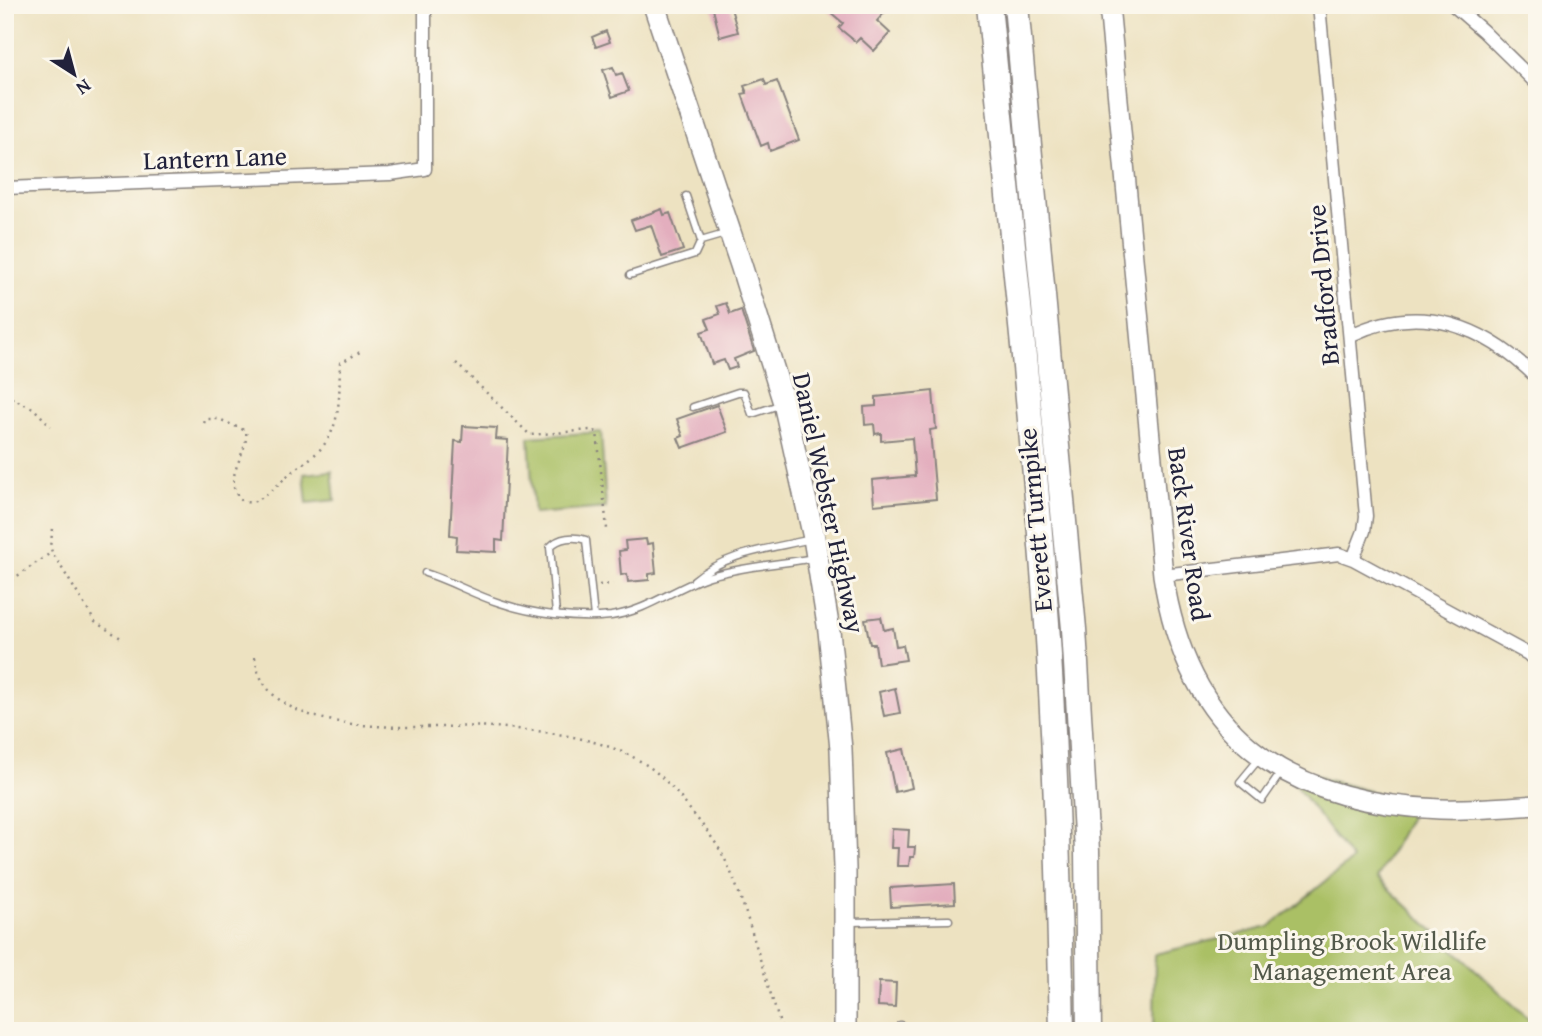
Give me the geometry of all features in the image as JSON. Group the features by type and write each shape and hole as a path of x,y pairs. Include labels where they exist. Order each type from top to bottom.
{"highway":[{"name":"Everett Turnpike","path":"989,5 1047,623 1058,845 1062,1031"},
{"name":"Everett Turnpike","path":"1016,5 1074,629 1087,851 1089,1031"}],"main road":[{"name":"Daniel Webster Highway","path":"654,5 784,403 815,548 831,645 841,749 845,1031"}],"street":[{"name":"Lantern Lane","path":"5,188 390,174 425,169 425,5"},
{"name":"Back River Road","path":"1109,5 1163,575 1175,632 1192,674 1216,712 1260,757 1311,785 1412,807 1441,809 1537,805"},
{"name":"Bradford Drive","path":"1319,5 1366,516 1364,531 1353,559"},
{"path":"1453,5 1483,30 1537,84"},
{"path":"1351,335 1371,325 1400,320 1444,322 1486,337 1511,354 1537,378"},
{"path":"1163,575 1332,554 1353,559 1528,654 1537,663"}],"lane":[{"path":"685,196 701,242"},
{"path":"629,275 695,254 701,242 730,232"},
{"path":"693,407 738,392 744,392 752,414 784,403"},
{"path":"556,614 550,547 555,541 578,537 586,540 594,617"},
{"path":"690,584 705,571 724,561 757,550 815,548"},
{"path":"425,573 499,603 556,614 594,617 642,608 690,584 815,548"},
{"path":"1260,757 1240,782 1262,800 1282,771"},
{"path":"845,922 949,920"},
{"path":"900,1025 918,1031"}],"path":[{"path":"204,423 206,419 214,418 246,431 246,442 237,468 234,490 247,502 254,502 275,489 320,450 335,422 340,363 360,352"},
{"path":"456,363 530,435 591,429 597,432 607,529"},
{"path":"5,395 33,408 51,426"},
{"path":"53,529 50,546 52,552 94,622 121,638"},
{"path":"5,581 13,579 52,552"},
{"path":"598,585 613,584"},
{"path":"255,657 259,676 271,692 318,719 348,723 523,730 601,744 648,766 665,780 719,848 729,868 782,1031"}],"green space":[{"path":"601,432 606,508 534,514 529,437"},
{"path":"332,471 335,500 307,503 304,474"},
{"name":"Dumpling Brook Wildlife Management Area","path":"1274,757 1324,779 1417,804 1377,878 1537,1027 1537,1031 1154,1031 1155,954 1269,927 1352,860"}],"building":[{"path":"712,5 730,5 738,32 720,37"},
{"path":"822,5 891,5 877,21 890,33 874,51 860,38 856,42 839,28 843,23"},
{"path":"606,31 610,42 596,47 592,37"},
{"path":"613,67 616,75 622,73 629,91 612,97 603,70"},
{"path":"764,79 766,85 777,81 799,140 770,151 768,143 761,146 742,94 747,93 744,86"},
{"path":"662,209 664,215 670,213 683,250 662,257 651,225 635,230 631,220"},
{"path":"726,303 730,314 741,310 754,351 734,359 737,367 728,370 724,360 712,364 701,332 710,329 706,319 720,314 717,306"},
{"path":"933,391 936,429 930,430 936,499 874,505 872,480 915,476 912,438 881,441 881,433 875,434 874,424 865,425 864,407 876,406 876,397"},
{"path":"717,405 727,432 682,448 678,438 683,436 677,419"},
{"path":"463,426 497,428 496,439 508,440 503,541 496,540 496,552 456,550 457,536 450,535 455,441 462,442"},
{"path":"646,539 647,544 653,543 656,573 649,574 649,580 628,582 627,574 621,575 619,551 626,550 625,541"},
{"path":"881,617 884,630 893,628 896,646 903,645 906,660 878,664 875,644 870,644 865,619"},
{"path":"895,688 900,713 884,716 879,692"},
{"path":"904,749 912,788 895,792 887,753"},
{"path":"892,829 909,830 908,847 915,847 909,866 897,866 898,848 891,848"},
{"path":"954,884 955,903 891,907 890,888"},
{"path":"879,982 896,983 895,1007 878,1006"}]}
